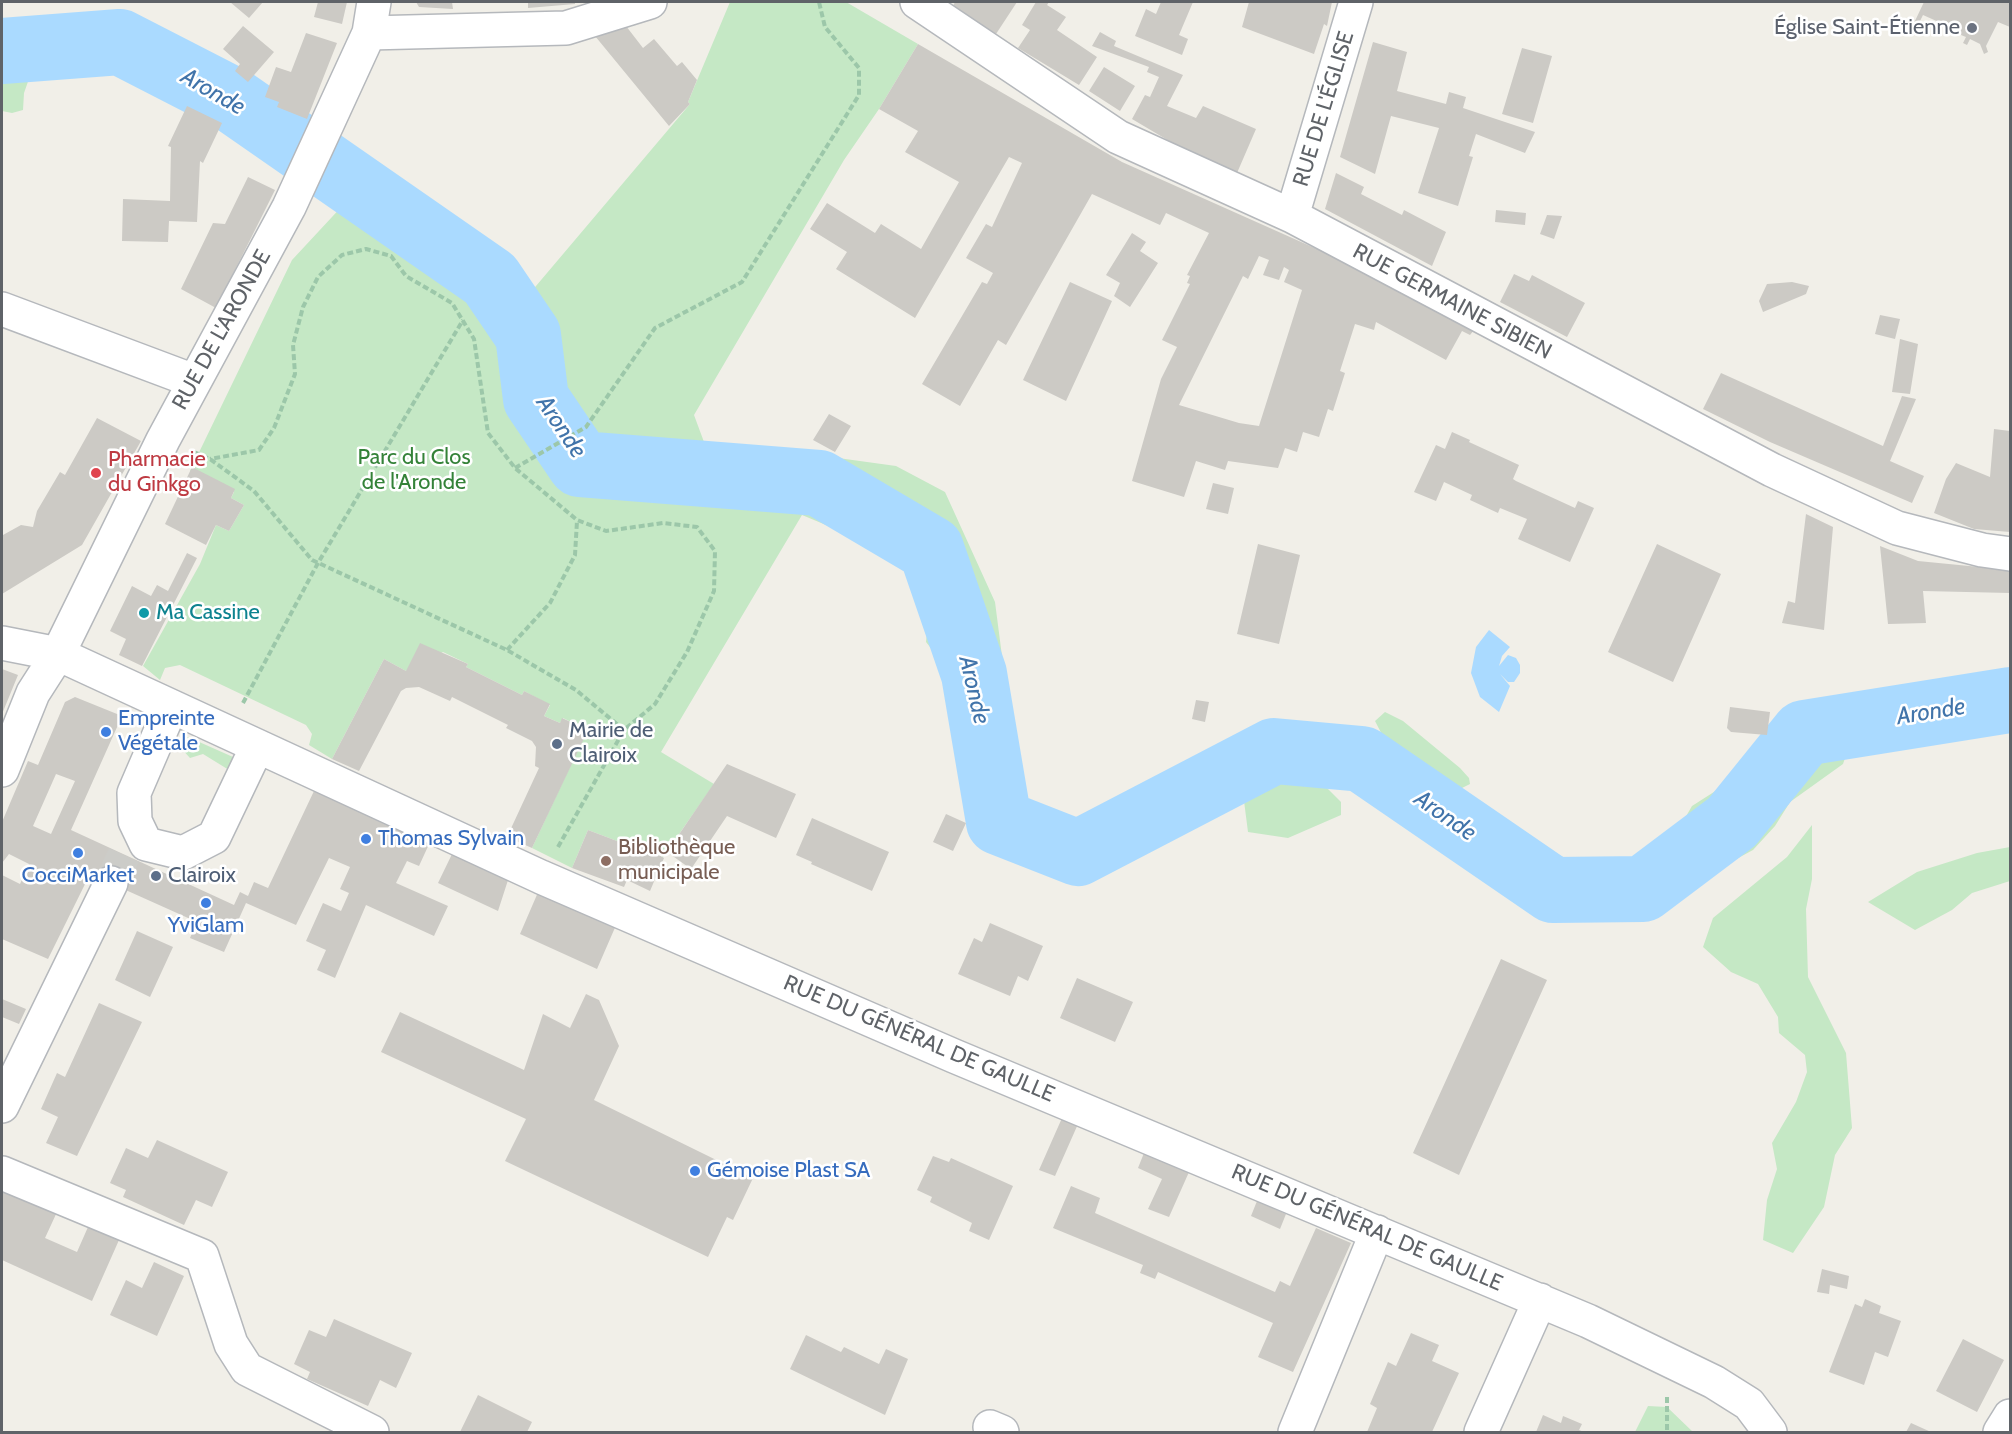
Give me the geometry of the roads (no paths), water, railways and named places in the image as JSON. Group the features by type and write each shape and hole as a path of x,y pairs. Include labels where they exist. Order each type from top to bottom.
{"street":[{"path":"372,17 566,28 650,2"},
{"name":"RUE GERMAINE SIBIEN","path":"917,2 1118,136 1292,216 1772,470 1897,528 1982,550 2010,554"},
{"name":"RUE DE L'ÉGLISE","path":"1292,216 1356,2"},
{"name":"RUE DE L'ARONDE","path":"2,770 33,693 58,654 163,440 289,207 372,17"},
{"path":"2,309 194,381"},
{"name":"RUE DU GÉNÉRAL DE GAULLE","path":"2,643 58,654 541,877 954,1056 1540,1300 1646,1347 1714,1382 1749,1404 1770,1432"},
{"path":"2,1106 118,869 135,821 134,793 171,707"},
{"path":"135,821 146,844 183,853 214,837 257,747"},
{"path":"2,1173 202,1256 231,1344 247,1369 372,1432"},
{"path":"1295,1432 1377,1232"},
{"path":"1481,1432 1540,1300"},
{"path":"2000,1432 2010,1416"}],"water":[{"path":"1489,630 1510,647 1502,656 1499,666 1508,655 1516,658 1520,665 1520,673 1514,682 1508,682 1500,674 1510,686 1499,712 1480,697 1471,673 1476,647"}],"waterway":[{"name":"Aronde","path":"2,51 120,42 231,99 490,279 528,335 536,399 580,464 819,483 931,549 974,674 999,822 1078,853 1274,751 1362,759 1553,890 1643,889 1732,822 1804,733 2010,700"}],"tunnel":[{"path":"111,883 124,855"}],"place":[{"name":"Église Saint-Étienne","path":"1972,28"},
{"name":"Pharmacie du Ginkgo","path":"96,473"},
{"name":"Ma Cassine","path":"144,613"},
{"name":"Empreinte Végétale","path":"106,732"},
{"name":"Mairie de Clairoix","path":"557,744"},
{"name":"Thomas Sylvain","path":"366,839"},
{"name":"CocciMarket","path":"78,853"},
{"name":"Bibliothèque municipale","path":"606,861"},
{"name":"Clairoix","path":"156,876"},
{"name":"YviGlam","path":"206,903"},
{"name":"Gémoise Plast SA","path":"695,1171"}],"park label":[{"name":"Parc du Clos de l'Aronde","path":"414,470"}]}
